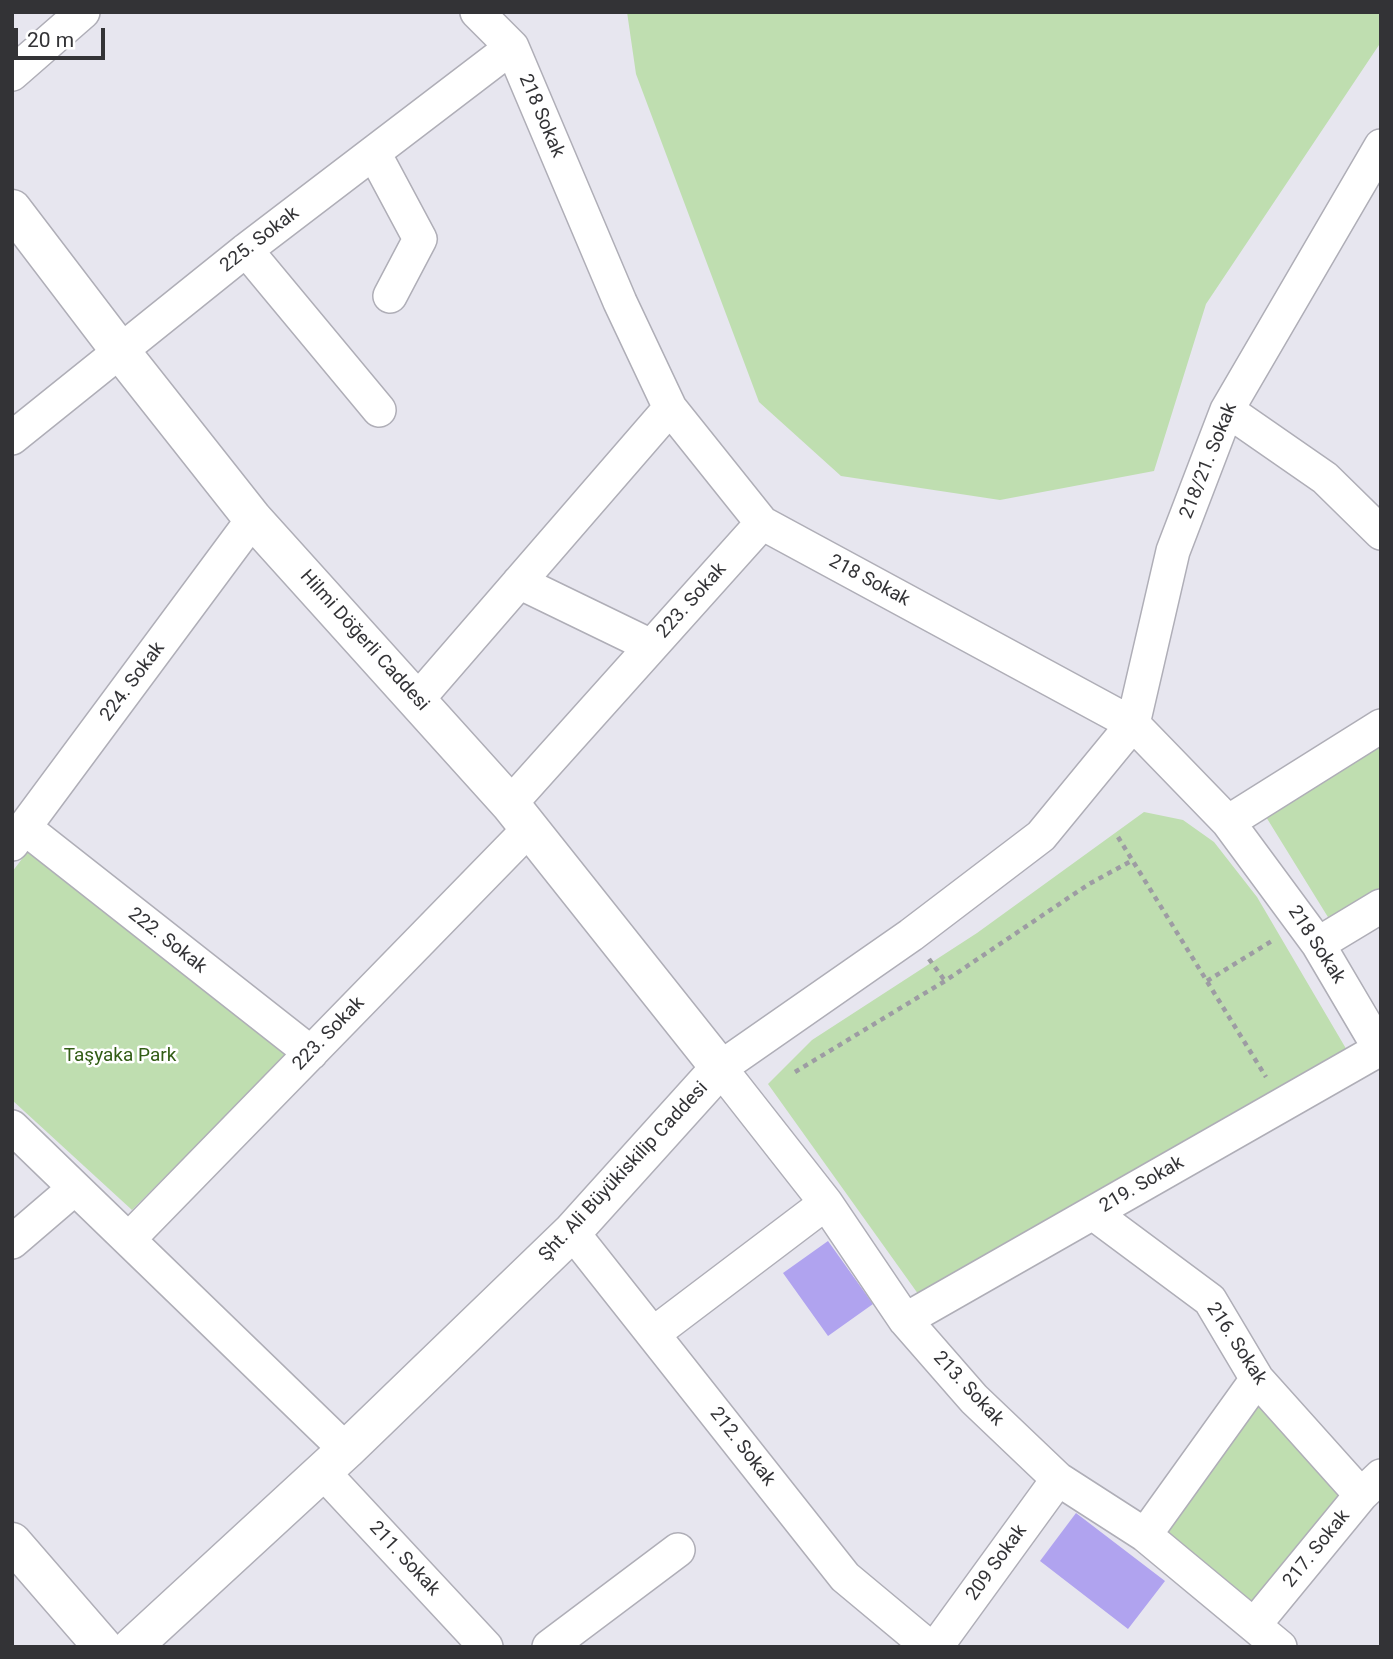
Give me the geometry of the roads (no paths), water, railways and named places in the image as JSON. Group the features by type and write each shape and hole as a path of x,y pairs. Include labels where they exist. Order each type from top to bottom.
{"street":[{"path":"12,74 83,12"},
{"name":"218 Sokak","path":"477,12 512,47 620,302 670,408 762,523 1133,724 1228,822 1310,933 1380,1050"},
{"name":"225. Sokak","path":"12,438 246,250 512,47"},
{"name":"218/21. Sokak","path":"1133,724 1173,551 1227,410 1381,146"},
{"path":"374,153 420,239 390,296"},
{"name":"Hilmi Döğerli Caddesi","path":"12,209 253,519 519,816 720,1068"},
{"path":"246,250 379,410"},
{"path":"417,700 670,408"},
{"path":"1227,410 1325,478 1381,533"},
{"name":"224. Sokak","path":"18,836 253,519"},
{"name":"223. Sokak","path":"129,1239 311,1053 519,816 651,646 762,523"},
{"path":"519,582 651,646"},
{"name":"Şht. Ali Büyükiskilip Caddesi","path":"132,1647 334,1461 572,1232 720,1068 911,935 1041,836 1133,724"},
{"path":"1228,822 1381,726"},
{"name":"222. Sokak","path":"18,836 311,1053"},
{"path":"1310,933 1381,906"},
{"name":"219. Sokak","path":"905,1320 1380,1050"},
{"name":"213. Sokak","path":"720,1068 826,1203 905,1320 974,1399 1058,1479 1145,1535 1280,1647"},
{"name":"211. Sokak","path":"12,1127 129,1239 334,1461 473,1642"},
{"path":"12,1242 75,1188"},
{"path":"653,1334 826,1203"},
{"name":"216. Sokak","path":"1093,1213 1210,1300 1256,1379 1371,1485"},
{"name":"212. Sokak","path":"572,1232 845,1577 929,1647"},
{"path":"1145,1535 1256,1379"},
{"name":"209 Sokak","path":"936,1647 1058,1479"},
{"name":"217. Sokak","path":"1255,1624 1371,1485"},
{"path":"12,1542 103,1647"},
{"path":"549,1647 678,1549"}],"park label":[{"name":"Taşyaka Park","path":"120,1056"}]}
